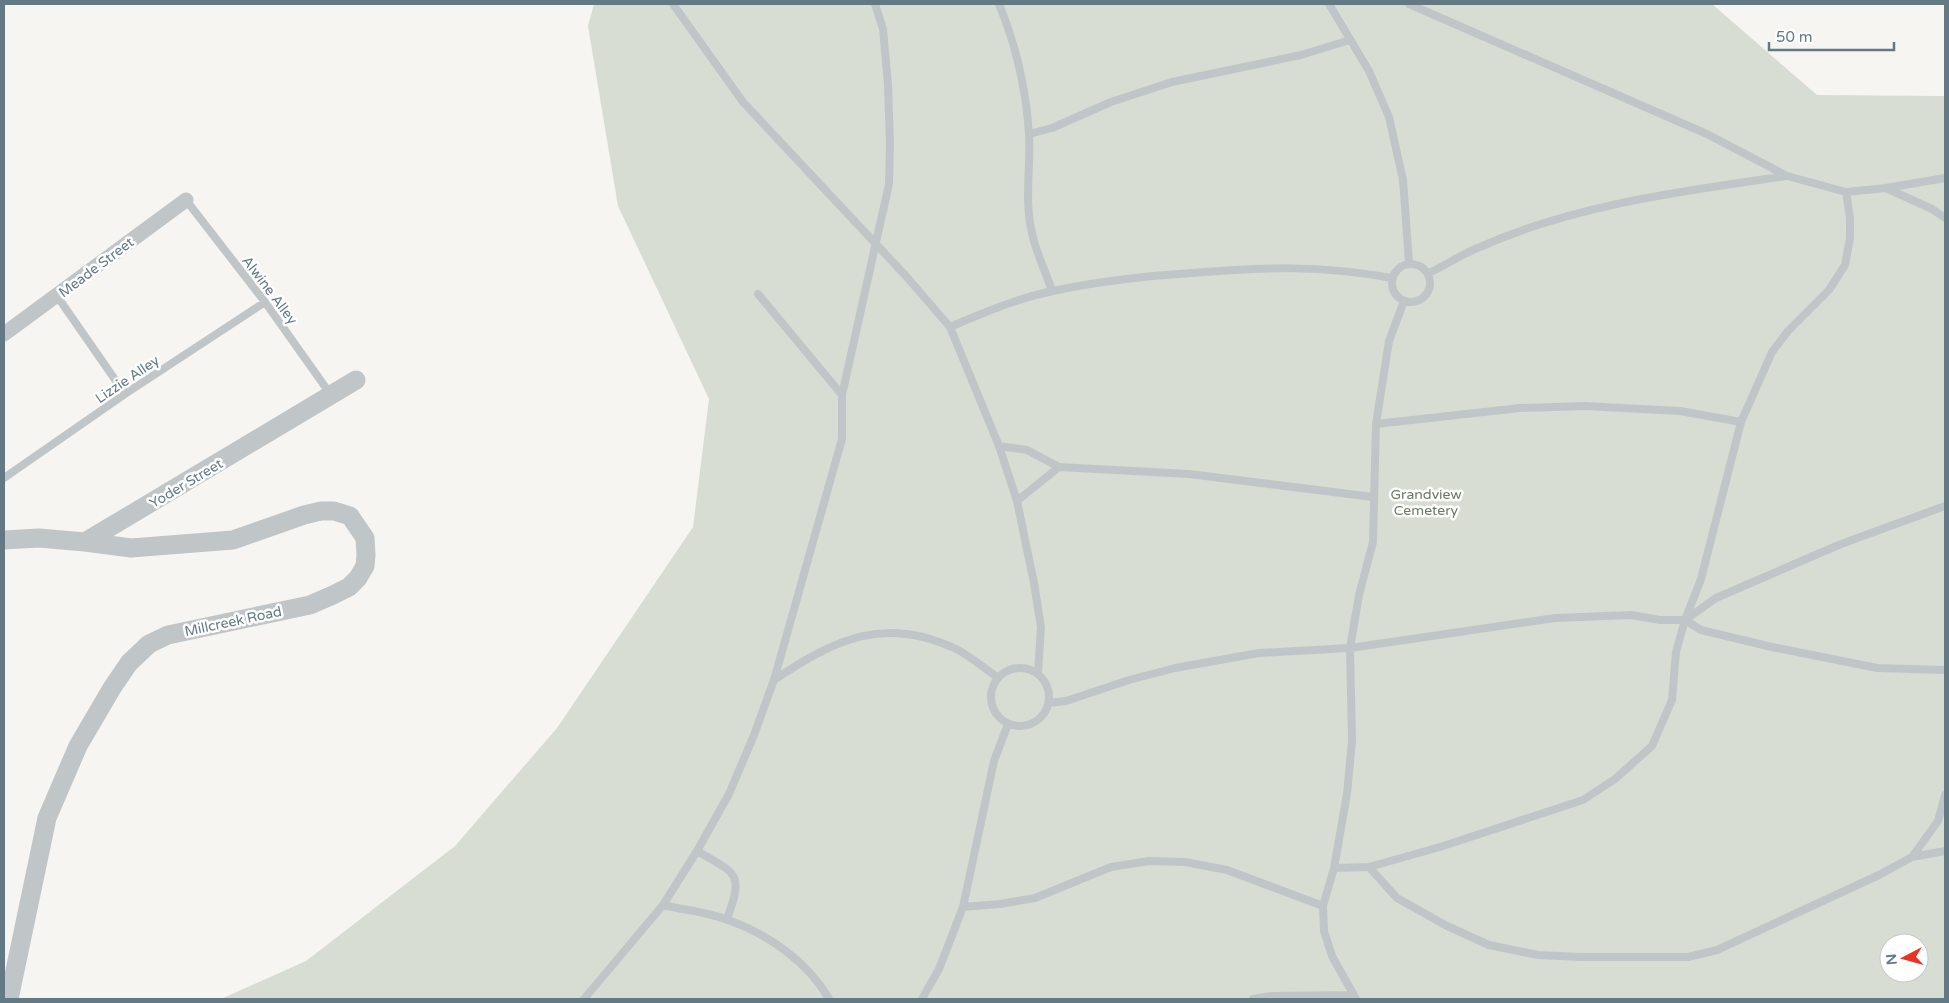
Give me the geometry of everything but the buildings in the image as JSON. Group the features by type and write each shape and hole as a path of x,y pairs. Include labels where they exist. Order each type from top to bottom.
{"street":[{"name":"Meade Street","path":"4,334 186,200"},
{"name":"Yoder Street","path":"85,542 356,380"},
{"name":"Millcreek Road","path":"9,999 47,818 78,746 129,663 149,644 168,635 310,605 333,595 349,586 358,578 365,566 366,555 365,538 357,524 350,516 334,510 304,515 233,540 131,548 85,542"},
{"path":"4,540 38,538 85,542"}],"lane":[{"path":"673,4 743,102 950,327 999,446 1017,501 1041,627 1038,673"},
{"path":"584,999 663,905 697,851 729,794 774,680 842,439 842,395 889,184 888,85 882,29 875,4"},
{"path":"999,4 1011,33 1023,86 1029,134 1031,232 1052,291"},
{"path":"1329,4 1369,71 1390,117 1402,180 1409,263"},
{"path":"1409,4 1707,134 1787,176 1846,192 1886,188 1945,178"},
{"path":"1029,134 1052,128 1111,102 1172,82 1301,55 1350,40"},
{"path":"1429,274 1479,247 1537,226 1582,213 1668,194 1787,176"},
{"path":"1886,188 1932,209 1945,218"},
{"path":"1334,868 1369,867 1440,847 1582,800 1615,779 1652,746 1672,700 1676,652 1685,620 1701,579 1741,422 1772,352 1788,331 1829,290 1845,265 1850,238 1850,218 1846,192"},
{"name":"Alwine Alley","path":"186,200 265,302 331,396"},
{"path":"1409,263 1421,265 1429,274 1431,285 1426,296 1416,302 1404,301 1396,295 1392,287 1392,278 1396,271 1409,263"},
{"path":"950,327 987,311 1052,291 1152,276 1262,267 1321,268 1356,271 1392,278"},
{"path":"758,294 842,395"},
{"path":"57,296 125,394"},
{"path":"1253,999 1271,996 1355,997 1332,956 1324,932 1323,906 1334,868 1347,794 1352,741 1350,648 1359,595 1373,542 1376,424 1389,341 1404,301"},
{"name":"Lizzie Alley","path":"4,478 125,394 265,302"},
{"path":"1376,424 1520,408 1585,406 1680,411 1741,422"},
{"path":"999,446 1028,450 1059,466 1189,474 1374,497"},
{"path":"1017,501 1059,466"},
{"path":"1685,620 1716,598 1841,544 1945,506"},
{"path":"1048,703 1066,701 1129,680 1175,668 1259,653 1350,648 1555,618 1631,615 1660,620 1685,620 1701,630 1877,668 1945,670"},
{"path":"774,680 823,650 865,634 888,633 918,635 957,650 997,677"},
{"path":"1024,667 1038,673 1047,686 1048,703 1043,715 1033,723 1021,726 1008,724 997,716 991,703 991,689 997,677 1009,669 1024,667"},
{"path":"922,999 939,968 963,907 994,761 1008,724"},
{"path":"1912,857 1938,821 1945,795"},
{"path":"697,851 726,867 735,876 737,888 727,919"},
{"path":"1369,867 1397,898 1447,926 1489,945 1538,955 1688,957 1717,950 1879,876 1912,857 1945,851"},
{"path":"963,907 1000,904 1035,898 1111,867 1149,861 1184,862 1227,870 1323,906"},
{"path":"663,905 727,919 781,946 821,985 829,999"}],"green space":[{"name":"Grandview Cemetery","path":"594,4 1712,4 1817,95 1945,96 1945,999 221,999 306,961 455,846 557,728 693,527 709,399 618,206 588,26"}]}
